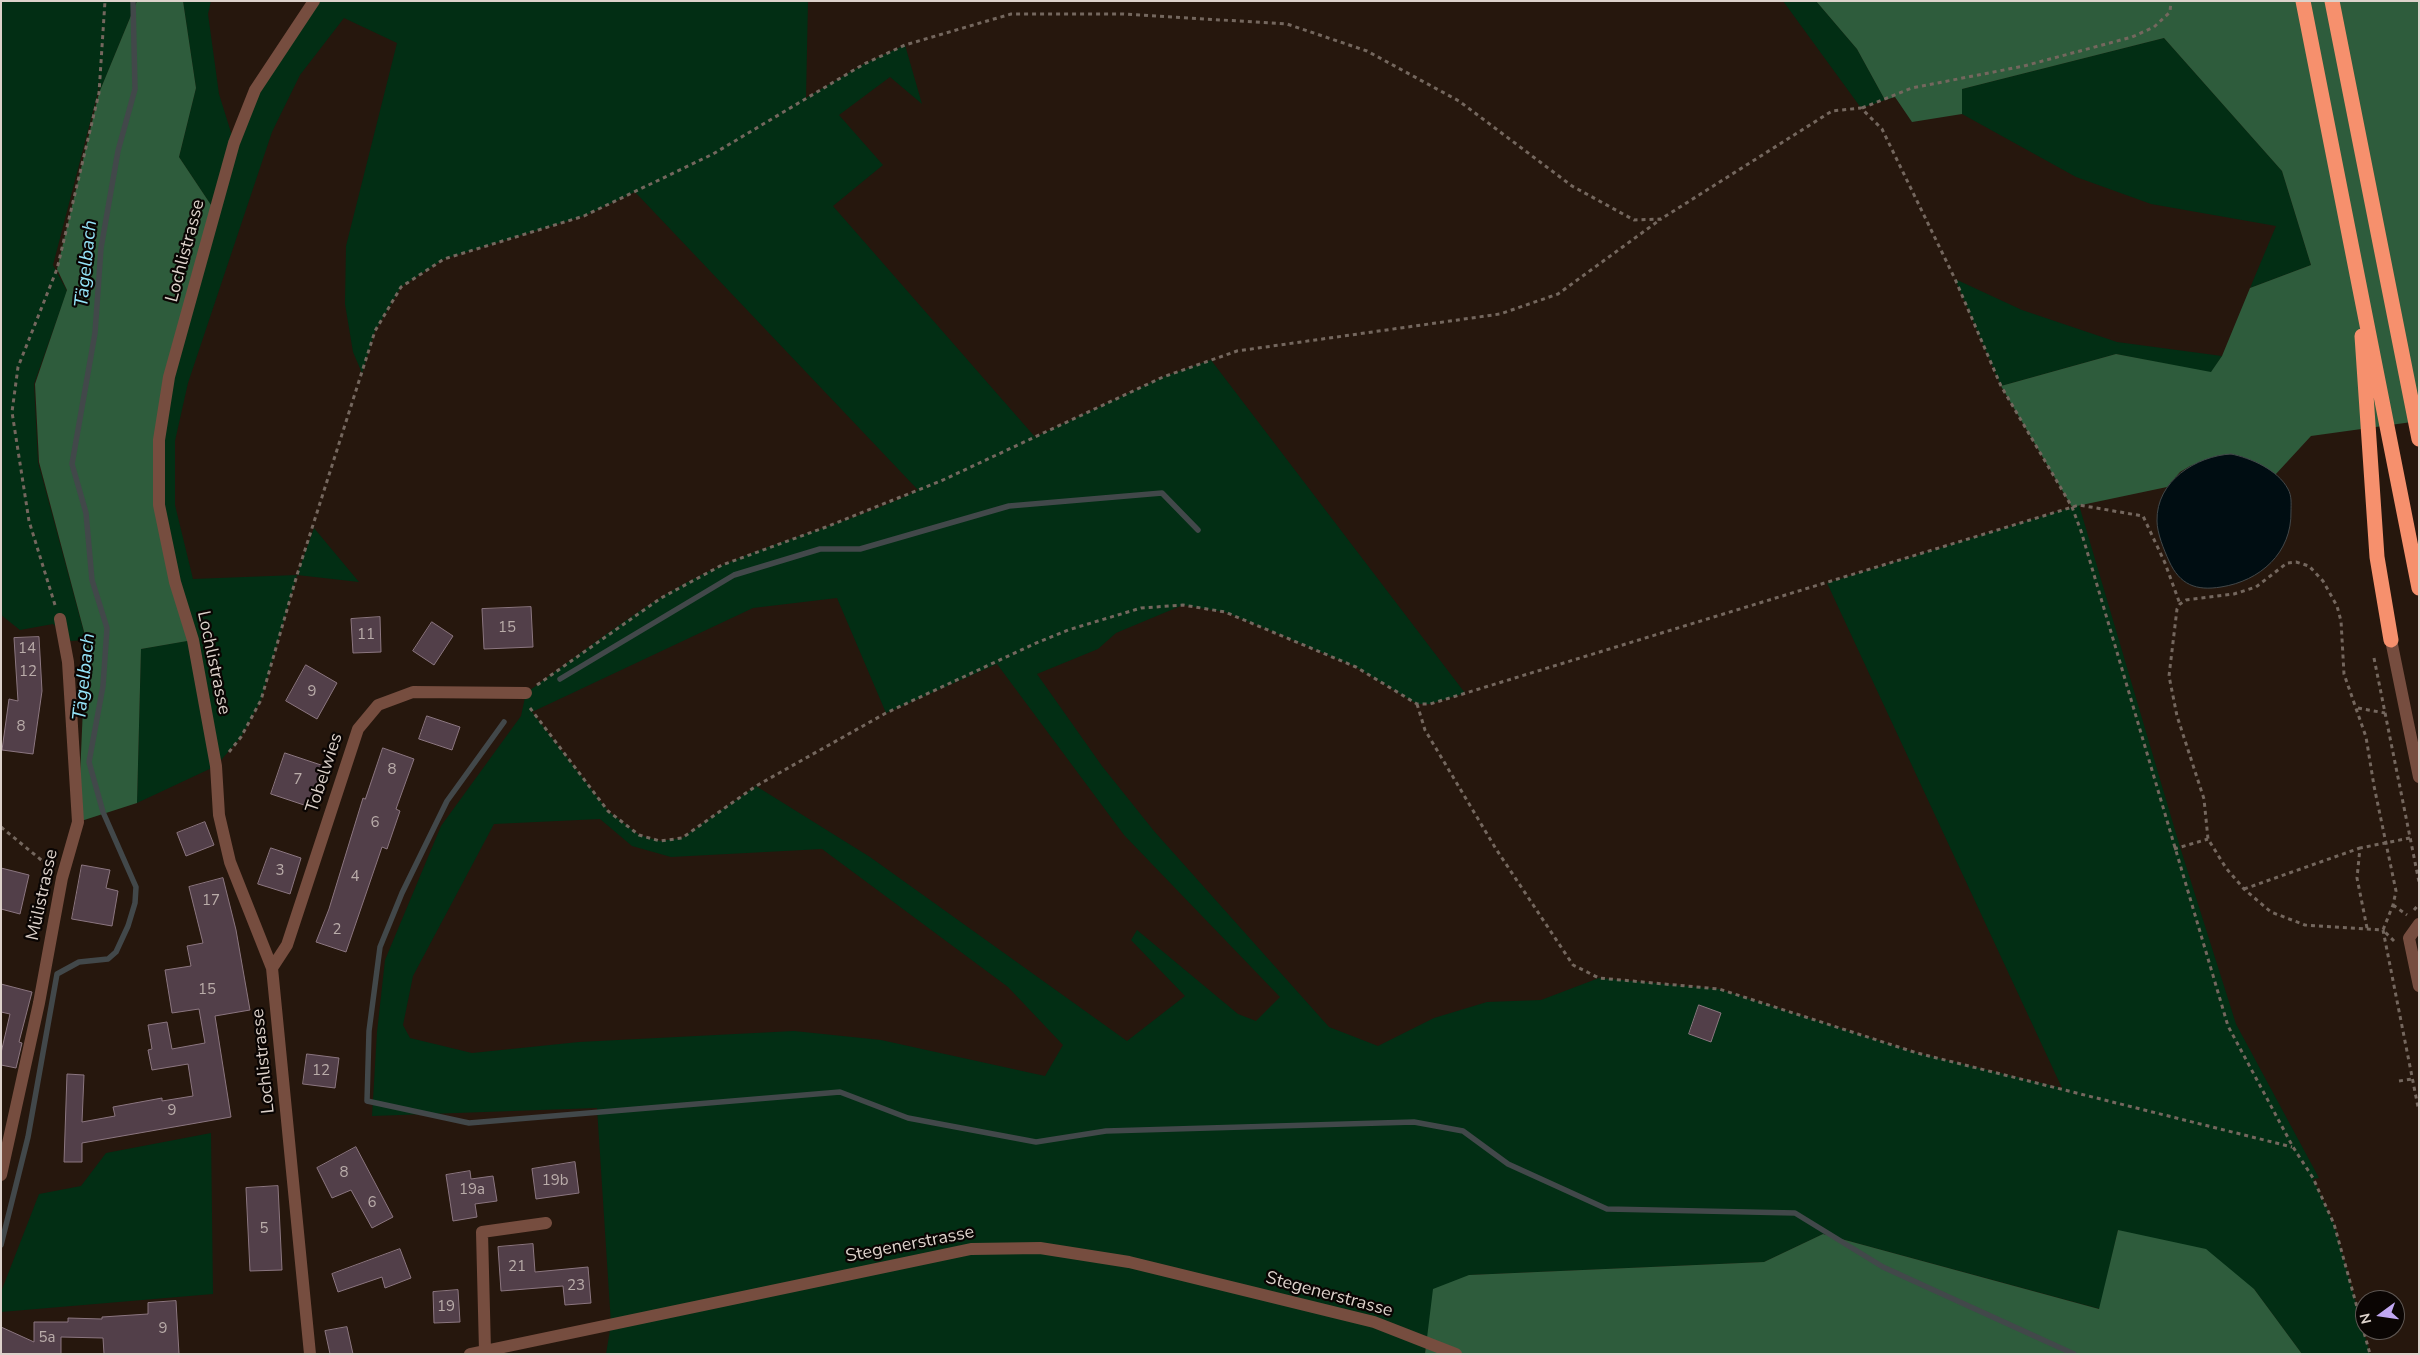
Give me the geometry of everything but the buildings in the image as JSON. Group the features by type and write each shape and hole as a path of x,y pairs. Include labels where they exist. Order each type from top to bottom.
{"highway":[{"path":"2303,1 2419,588"},
{"path":"2332,1 2419,439"},
{"path":"2357,272 2374,519 2380,575 2391,640"}],"street":[{"name":"Lochlistrasse","path":"310,1354 272,968 230,862 219,815 216,766 193,640 175,582 159,504 159,440 169,377 234,143 255,90 314,1"},
{"name":"Mülistrasse","path":"1,1175 39,1003 62,878 78,822 68,662 60,619"},
{"path":"2391,640 2419,777"},
{"name":"Tobelwies","path":"272,968 287,945 358,729 378,705 413,692 526,692"},
{"path":"2414,920 2409,938 2419,986"},
{"path":"485,1351 482,1232 546,1223"},
{"name":"Stegenerstrasse","path":"470,1354 971,1249 1040,1248 1129,1262 1374,1322 1456,1354"}],"path":[{"path":"60,619 29,521 12,412 18,367 57,269 99,93 105,1"},
{"path":"2170,1 2170,12 2154,27 2132,37 2024,66 1912,88 1861,108 1832,111 1661,218 1558,294 1500,314 1237,351 1163,377 944,480 826,528 722,565 662,598 526,692 532,712 608,811 639,835 660,841 682,838 756,786 886,713 1034,644 1068,630 1141,608 1183,605 1226,612 1356,667 1417,704 1430,704 2079,505 2143,516 2165,563 2180,604"},
{"path":"216,766 241,738 261,700 297,575 375,331 401,287 444,259 584,216 713,154 864,64 905,45 1011,14 1124,14 1287,24 1367,51 1459,101 1572,186 1634,220 1661,218"},
{"path":"1861,108 1882,129 1955,279 2001,386 2072,508 2081,531 2228,1026 2293,1147 2313,1178 2334,1224 2370,1354"},
{"path":"2397,943 2383,930 2305,925 2271,912 2244,889 2226,868 2208,839 2204,799 2177,716 2169,676 2176,609 2186,600 2234,594 2256,587 2287,563 2296,562 2309,566 2330,591 2337,606 2341,621 2344,674 2366,736 2396,890 2393,905 2383,930 2418,1107"},
{"path":"2374,658 2419,882"},
{"path":"1417,704 1426,730 1496,849 1573,965 1599,978 1719,989 1917,1053 2293,1147"},
{"path":"2357,707 2385,714"},
{"path":"1,827 62,878"},
{"path":"2244,889 2360,848 2410,838"},
{"path":"2174,849 2208,839"},
{"path":"2360,848 2357,878 2367,928"},
{"path":"2393,905 2414,920"},
{"path":"2399,1081 2412,1079"}],"green space":[{"path":"1,1 137,1 99,93 100,73 98,92 53,265 67,291 34,384 38,462 86,640 71,641 53,624 20,630 1,615"},
{"path":"137,1 183,1 196,88 179,157 215,211 169,377 159,504 193,640 141,649 137,803 78,822 86,639 39,462 35,384 67,290 57,269 99,93"},
{"path":"183,1 211,1 208,14 219,94 234,142 255,90 314,1 808,1 806,98 864,64 905,45 922,104 890,77 839,115 883,165 833,206 1035,437 1163,377 1211,360 1465,693 1430,704 1417,704 1356,667 1276,633 1225,612 1183,605 1116,633 1098,649 1037,674 1102,766 1154,831 1329,1027 1378,1046 1434,1018 1487,1002 1541,1000 1599,978 1719,989 1917,1053 2062,1088 1827,583 2079,505 2180,847 2236,1024 2319,1178 2313,1179 2334,1224 2355,1300 2355,1340 2366,1340 2370,1354 2302,1354 2254,1289 2118,1230 2100,1309 1823,1234 1764,1262 1469,1275 1425,1341 1425,1354 606,1354 611,1324 597,1108 372,1116 377,1032 385,960 441,826 521,716 526,693 622,623 671,591 697,577 747,555 870,511 918,490 635,192 584,216 444,259 401,287 375,331 362,373 353,352 345,304 346,246 397,43 344,18 300,75 272,132 188,383 175,441 175,505 193,579 297,575 261,700 241,737 216,766 137,803 141,649 192,640 159,505 159,440 215,211 179,157 196,88","holes":["837,598 886,713 997,664 1124,835 1280,997 1256,1021 1238,1014 1137,930 1131,940 1185,996 1127,1041 870,857 756,786 682,838 660,841 639,835 608,811 532,712 753,608","600,819 632,846 671,857 822,849 1008,987 1063,1045 1045,1076 881,1040 794,1031 579,1042 472,1053 410,1038 403,1025 413,976 494,824"]},
{"path":"1783,1 1816,1 1857,49 1885,100 1861,108"},
{"path":"1816,1 2419,1 2419,421 2311,436 2275,475 2257,463 2240,456 2221,455 2190,466 2180,472 2167,487 2072,507 2001,386 2116,354 2211,372 2222,356 2250,288 2311,265 2282,171 2164,38 1962,89 1962,114 1912,122 1895,97 1885,100 1857,49"},
{"path":"2164,38 2282,171 2311,265 2250,288 2276,226 2151,204 2076,177 1962,114 1962,89"},
{"path":"1955,279 2022,310 2117,342 2222,356 2211,373 2116,354 2001,386"},
{"path":"314,528 359,582 297,575"},
{"path":"211,1133 213,1294 1,1312 1,1292 39,1194 81,1186 106,1153"},
{"path":"2118,1230 2206,1249 2254,1289 2302,1354 1425,1354 1433,1289 1469,1275 1764,1262 1823,1234 2099,1309"}],"shaded area":[{"path":"2231,454 2247,458 2263,466 2284,482 2291,497 2290,526 2280,552 2261,571 2235,584 2212,588 2196,587 2178,576 2169,561 2158,531 2158,507 2163,494 2180,473 2205,460"}],"waterway":[{"name":"Tägelbach","path":"1,1245 28,1137 57,974 79,962 108,959 116,952 128,926 135,903 136,887 103,812 89,762 103,686 107,628 92,580 86,513 72,464 95,333 101,248 118,151 135,89 133,1"},
{"path":"560,679 734,575 820,549 860,549 1009,506 1162,493 1198,530"},
{"path":"504,722 447,801 402,893 380,947 369,1031 367,1101 469,1123 840,1092 908,1118 1036,1142 1106,1131 1414,1122 1463,1131 1508,1164 1607,1209 1795,1213 1883,1267 2074,1354"}]}
